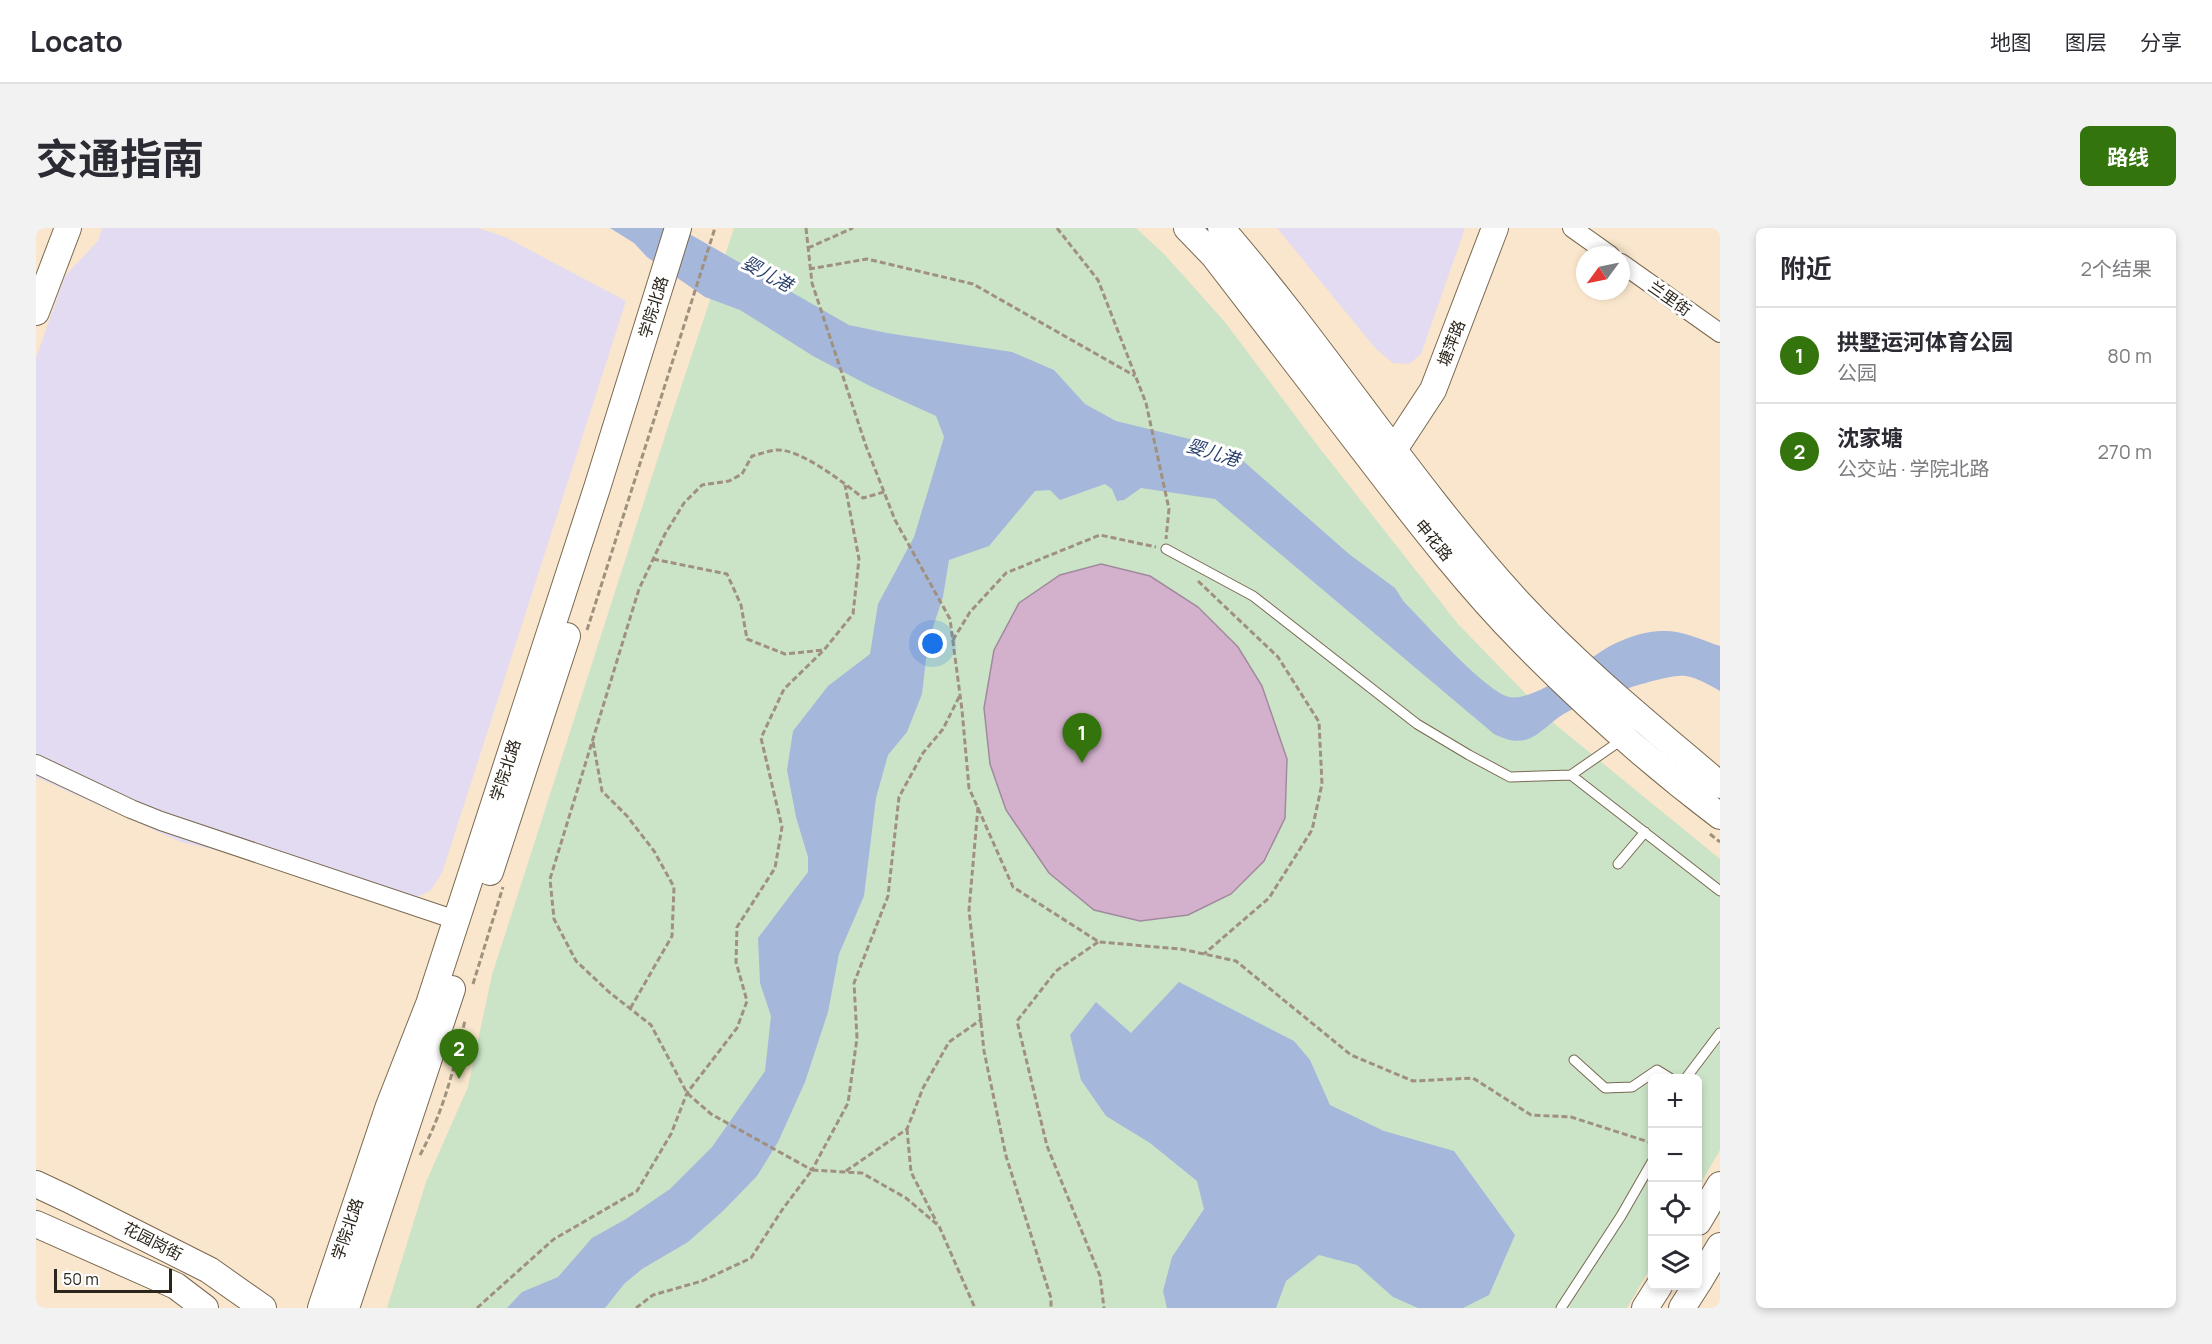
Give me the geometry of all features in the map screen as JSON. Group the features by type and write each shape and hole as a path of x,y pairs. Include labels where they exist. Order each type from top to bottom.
{"main road":[{"path":"36,312 68,228"},
{"name":"学院北路","path":"346,1308 523,775 676,291 678,228"},
{"name":"申花路","path":"1187,228 1214,256 1419,524 1494,611 1564,666 1683,788 1720,816"},
{"name":"申花路","path":"1221,228 1278,297 1393,451 1518,601 1564,666"},
{"name":"塘萍路","path":"1393,451 1433,390 1495,228"},
{"name":"学院北路","path":"321,1308 389,1106 429,1004 597,488 676,291 708,229"},
{"name":"申花路","path":"1625,727 1720,785"},
{"name":"花园岗街","path":"36,1185 68,1198 209,1269 263,1308"},
{"path":"1702,1215 1720,1185"},
{"name":"花园岗街","path":"36,1224 176,1286 205,1308"},
{"path":"1702,1276 1720,1246"},
{"path":"1645,1308 1656,1290"},
{"path":"1682,1308 1693,1290"}],"street":[{"path":"1572,228 1597,246"},
{"name":"兰里街","path":"1630,269 1720,333"},
{"path":"36,764 161,821 456,920"}],"lane":[{"path":"1166,549 1252,596 1417,724 1469,755 1510,777 1571,775 1720,891"},
{"path":"1571,775 1625,727"},
{"path":"1618,864 1645,832"},
{"path":"1689,1074 1720,1033"},
{"path":"1574,1060 1605,1088 1632,1088 1648,1076"},
{"path":"1561,1308 1648,1170"}],"path":[{"path":"806,228 812,283 884,492 895,520 950,619 969,788 1013,887 1099,942 1181,949 1236,961 1351,1055 1413,1081 1473,1078 1531,1115 1571,1117 1648,1141"},
{"path":"808,248 853,228"},
{"path":"952,642 970,612 1006,573 1100,535 1166,549 1169,509 1146,403 1098,280 1056,228"},
{"path":"676,291 708,229"},
{"path":"809,269 867,259 973,284 1136,376"},
{"path":"884,492 863,498 845,483 804,458 777,450 752,456 742,474 729,481 702,485 684,503 665,534 639,589 550,879 554,919 576,961 609,992 651,1025 687,1093 711,1114 812,1170 862,1173 906,1198 939,1226"},
{"path":"477,1308 554,1239 637,1191 670,1134 687,1093 737,1028 747,1001 736,962 737,927 776,868 782,827 761,738 784,689 824,650 852,614 860,559 845,483"},
{"path":"653,559 727,574 741,605 747,639 785,654 824,650"},
{"path":"1197,580 1278,657 1319,722 1322,784 1312,830 1269,898 1204,954"},
{"path":"636,1308 653,1295 702,1281 751,1258 782,1210 812,1170 849,1103 857,1038 855,982 888,896 899,796 923,753 943,729 960,695"},
{"path":"593,740 602,791 627,816 654,851 674,887 672,936 630,1009"},
{"path":"978,807 969,910 984,1051 1006,1156 1051,1298 1051,1308"},
{"path":"1099,942 1056,971 1017,1021 1047,1146 1100,1276 1104,1308"},
{"path":"975,1308 939,1226 911,1172 907,1129 923,1088 949,1042 982,1019"},
{"path":"844,1172 907,1129"}],"shaded area":[{"path":"102,228 478,228 505,237 626,301 442,873 431,890 417,897 181,842 36,777 36,358 65,276 98,241"},
{"path":"1277,228 1465,228 1421,354 1409,364 1393,363 1376,349"}],"green space":[{"path":"734,228 1136,228 1164,254 1225,322 1318,446 1458,624 1556,725 1720,859 1720,1150 1702,1181 1702,1074 1648,1074 1648,1272 1627,1308 387,1308 426,1182 468,1087 492,975"}],"water":[{"name":"婴儿港","path":"610,228 679,228 849,325 1012,352 1054,370 1085,404 1116,421 1198,441 1242,460 1349,554 1395,588 1404,602 1471,670 1486,683 1509,697 1521,697 1534,693 1620,641 1653,631 1674,631 1720,646 1720,691 1686,676 1662,679 1628,688 1571,710 1528,739 1519,741 1508,739 1494,734 1215,499 1141,488 1124,500 1117,501 1112,489 1105,484 1060,500 1050,490 1035,491 989,546 949,560 943,597 928,642 922,694 907,732 888,755 876,798 864,896 839,954 828,1012 805,1082 778,1142 757,1176 688,1242 642,1269 624,1284 605,1308 507,1308 522,1292 558,1277 592,1238 626,1219 670,1189 712,1147 765,1071 771,1016 760,983 758,938 808,872 808,857 796,817 787,770 793,731 828,686 870,654 878,604 914,537 944,437 936,416 870,386 813,356 740,310 705,297 647,257 634,243"},
{"path":"1179,982 1294,1041 1310,1060 1330,1105 1384,1131 1454,1151 1515,1235 1489,1295 1463,1308 1418,1308 1393,1297 1357,1265 1319,1255 1286,1281 1276,1308 1167,1308 1163,1291 1172,1257 1204,1209 1197,1181 1150,1143 1106,1116 1081,1080 1070,1035 1096,1002 1131,1033"}],"building":[{"path":"1101,564 1150,576 1198,607 1238,647 1262,686 1287,759 1285,818 1264,861 1231,894 1188,915 1140,921 1094,910 1049,873 1006,810 990,764 984,708 994,650 1019,603 1060,575"}],"place":[{"name":"拱墅运河体育公园","path":"1082,763"},
{"name":"沈家塘","path":"459,1079"}]}
